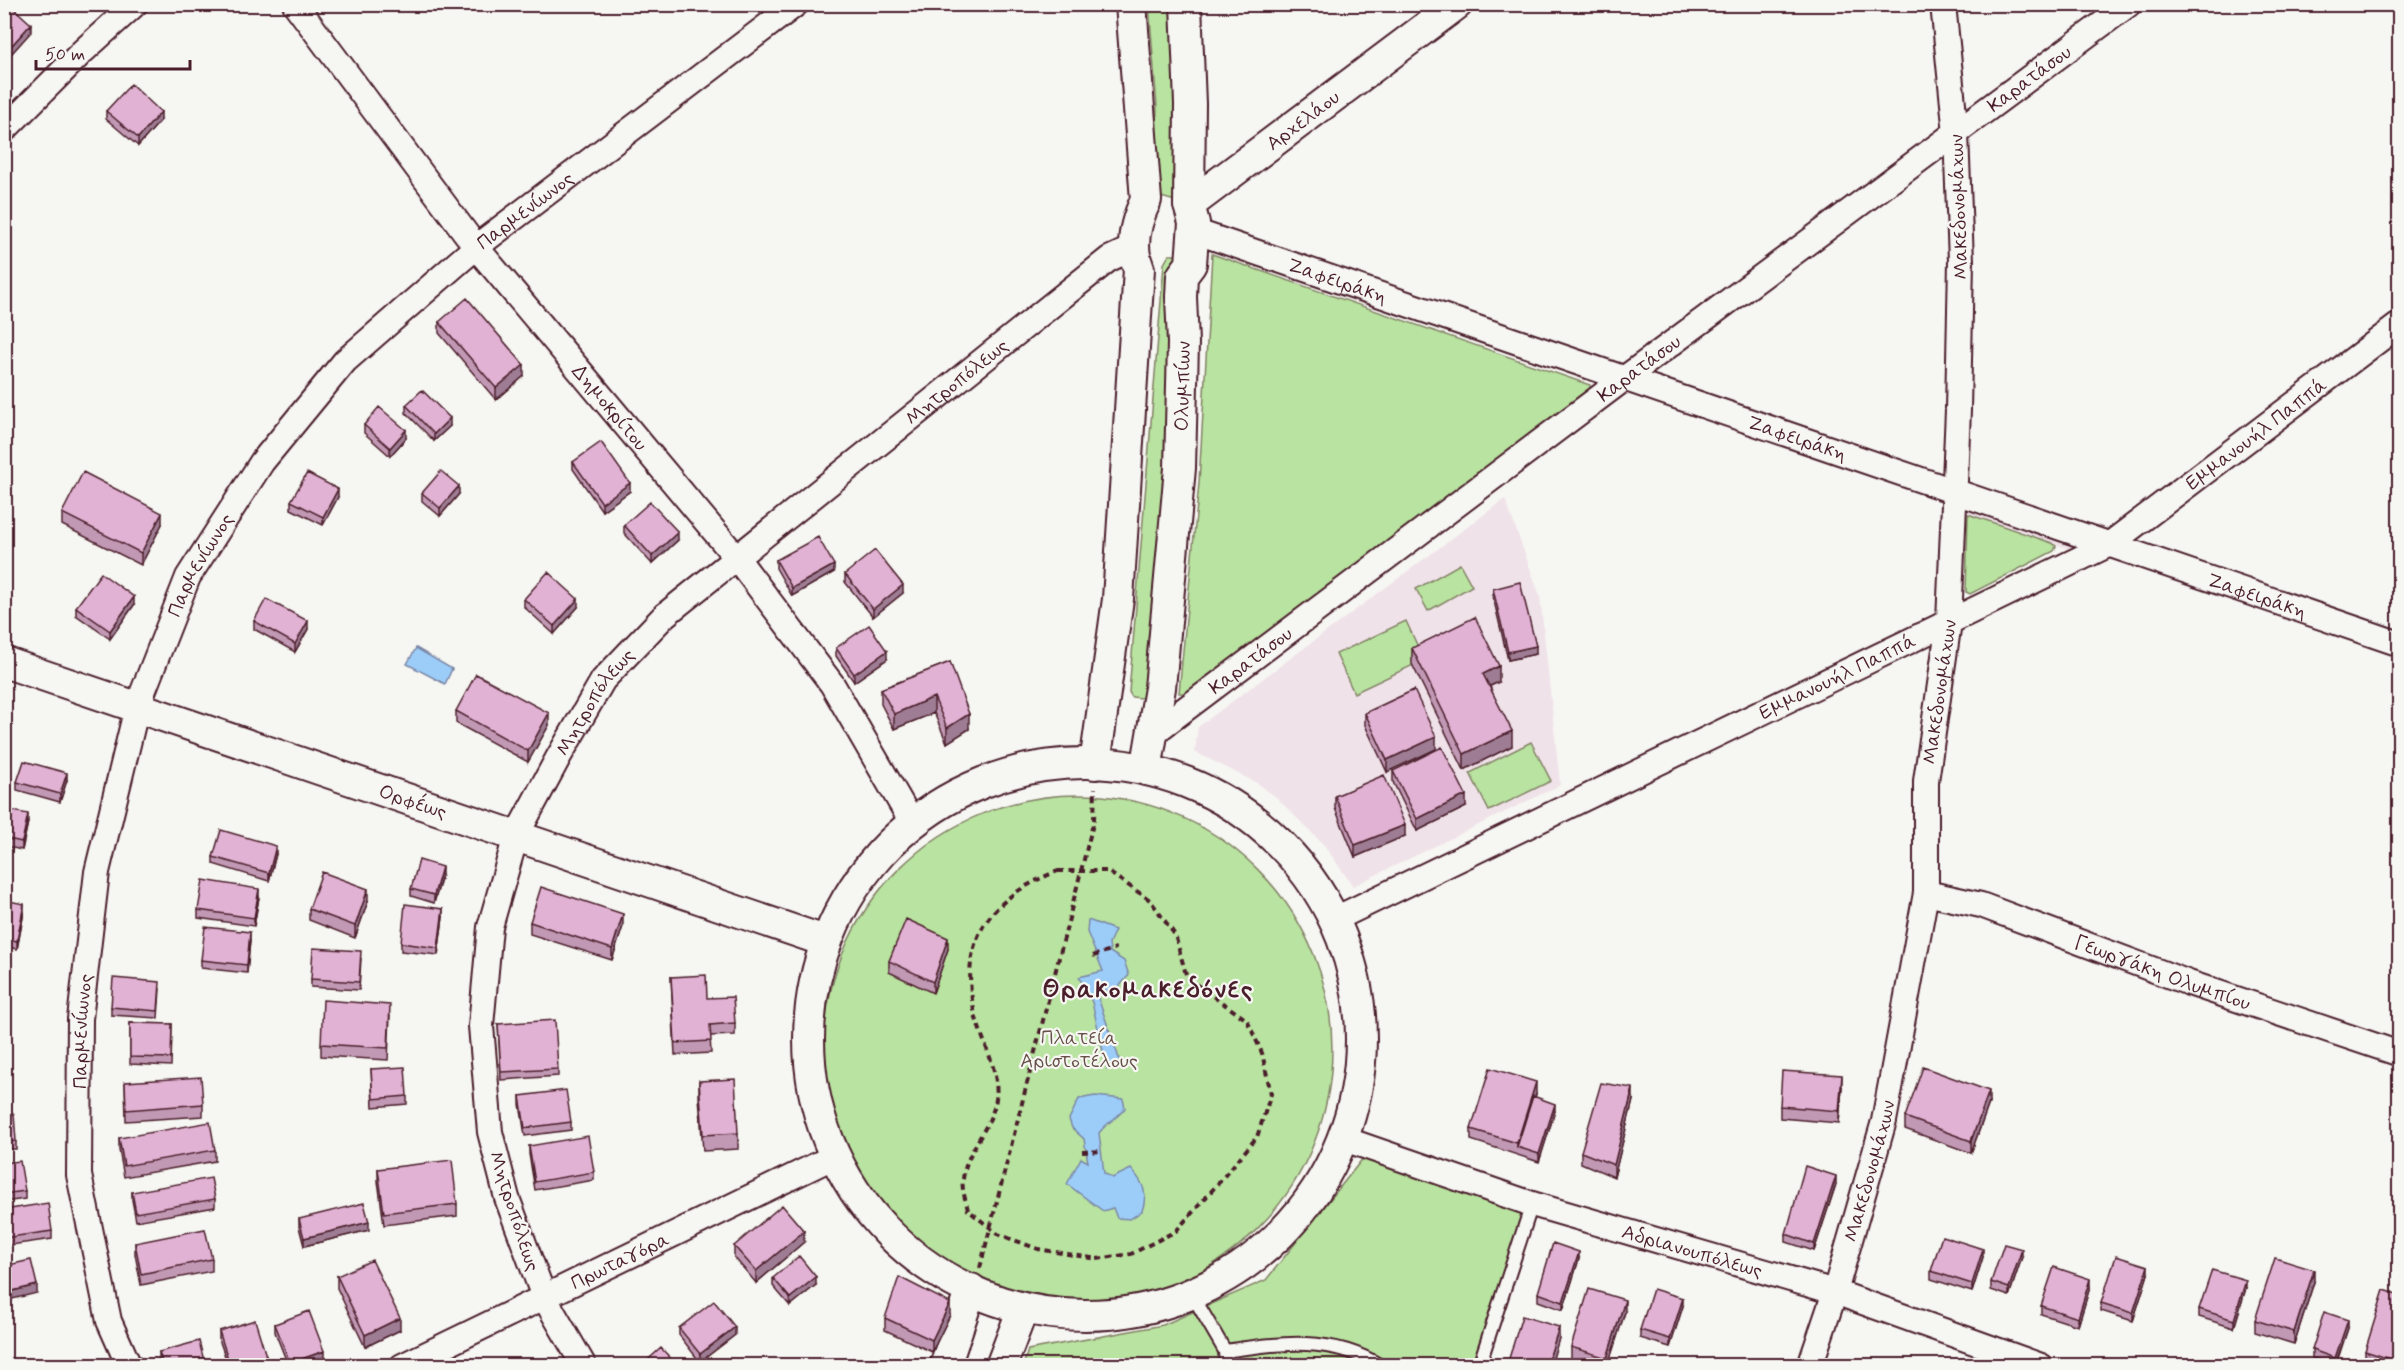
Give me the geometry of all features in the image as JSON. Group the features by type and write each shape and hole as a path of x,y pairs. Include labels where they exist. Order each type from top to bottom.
{"street":[{"path":"4,130 82,51 135,4"},
{"name":"Δημοκρίτου","path":"294,4 476,247 736,557 832,684 910,819"},
{"name":"Παρμενίωνος","path":"129,1365 109,1321 79,1175 80,1019 97,872 137,707 188,577 262,462 345,361 476,247 796,4"},
{"path":"1095,764 1118,599 1137,258 1136,229 1146,200 1131,4"},
{"name":"Ολυμπίων","path":"1146,770 1166,633 1180,468 1182,276 1191,264 1190,104 1186,4"},
{"name":"Αρχελάου","path":"1191,218 1457,4"},
{"name":"Μακεδονομάχων","path":"1810,1365 1835,1292 1884,1121 1926,894 1926,781 1949,622 1961,261 1956,134 1943,4"},
{"name":"Καρατάσου","path":"1152,734 1625,378 2129,4"},
{"path":"1146,200 1166,192 1175,194 1191,218"},
{"name":"Ζαφειράκη","path":"1191,218 1625,378 2400,644"},
{"path":"1137,258 1149,276 1161,281 1182,276"},
{"name":"Μητροπόλεως","path":"584,1365 544,1297 507,1198 490,1132 481,1026 490,927 516,836 603,680 665,615 1109,259 1137,258"},
{"name":"Εμμανουήλ Παππά","path":"1333,920 2110,544 2400,324"},
{"name":"Ορφέως","path":"4,662 822,940"},
{"path":"1095,764 1146,770 1222,800 1286,852 1333,920 1346,953 1360,1023 1356,1087 1344,1140 1321,1191 1275,1246 1220,1287 1194,1296 1150,1308 1052,1322 1022,1311 976,1279 893,1232 871,1208 837,1155 818,1084 810,1022 822,940 837,901 870,855 910,819 932,803 972,783 1036,765 1095,764"},
{"name":"Γεωργάκη Ολυμπίου","path":"1926,894 1981,906 2179,979 2400,1054"},
{"name":"Αδριανουπόλεως","path":"1344,1140 1532,1204 1835,1292 2041,1365"},
{"name":"Πρωταγόρα","path":"402,1365 837,1155"},
{"path":"945,1365 976,1279"},
{"path":"1001,1365 1022,1311"}],"lane":[{"path":"1479,1365 1532,1204"},
{"path":"1194,1296 1225,1351 1226,1365"},
{"path":"1225,1351 1299,1342 1342,1348 1363,1354 1381,1365"}],"path":[{"path":"976,1279 1094,820 1095,764"},
{"path":"1058,871 1107,871 1150,900 1175,935 1187,978 1247,1020 1262,1053 1271,1094 1257,1137 1176,1231 1131,1254 1098,1259 1038,1249 998,1233 990,1227 968,1210 962,1179 996,1098 991,1060 974,1011 969,973 979,931 1001,902 1029,882 1058,871"},
{"path":"1093,956 1116,948"},
{"path":"1082,1152 1103,1151"}],"shaded area":[{"path":"1972,486 2086,525 2077,552 1963,512"},
{"path":"1505,499 1540,596 1560,785 1353,886 1324,845 1276,797 1257,783 1195,752 1198,727"}],"green space":[{"path":"1149,5 1187,5 1189,205 1154,195 1157,107"},
{"path":"1212,254 1590,385 1590,390 1283,624 1186,693 1179,693 1199,483"},
{"path":"1169,255 1186,255 1158,700 1132,697 1129,692 1164,264"},
{"path":"1968,514 2056,546 2054,551 1970,594 1966,592"},
{"path":"1460,564 1472,586 1428,611 1416,589"},
{"path":"1406,621 1424,660 1354,693 1336,654"},
{"path":"1531,742 1551,781 1489,811 1470,773"},
{"name":"Πλατεία Αριστοτέλους","path":"1078,795 1128,800 1175,814 1219,838 1258,869 1289,908 1313,952 1327,999 1332,1049 1327,1099 1313,1146 1289,1190 1258,1229 1219,1260 1175,1284 1128,1298 1078,1303 1028,1298 981,1284 937,1260 898,1229 867,1190 843,1146 829,1099 824,1049 829,999 843,952 867,908 898,869 937,838 981,814 1028,800"},
{"path":"1368,1152 1524,1209 1472,1365 1023,1366 1028,1350 1163,1325 1266,1280"}],"water":[{"path":"416,648 452,669 445,684 407,664"},
{"path":"1088,920 1115,930 1109,943 1110,952 1124,961 1129,975 1116,990 1096,992 1121,1064 1107,1069 1092,1002 1079,977 1103,971 1087,932"},
{"path":"1095,1096 1123,1099 1125,1108 1099,1133 1104,1173 1112,1178 1131,1169 1144,1189 1145,1199 1142,1211 1130,1219 1117,1218 1113,1208 1103,1211 1067,1184 1081,1158 1088,1162 1084,1139 1072,1128 1069,1119 1079,1099"}],"building":[{"path":"4,4 9,4 31,24 4,54"},
{"path":"131,84 161,112 138,138 106,111"},
{"path":"467,298 524,365 496,388 439,322"},
{"path":"422,390 450,418 434,434 406,405"},
{"path":"379,407 406,430 390,448 364,425"},
{"path":"601,442 630,483 602,503 573,462"},
{"path":"441,471 459,486 440,508 422,493"},
{"path":"83,472 162,513 141,553 62,513"},
{"path":"307,473 338,489 323,517 291,501"},
{"path":"4,493 9,495 4,509"},
{"path":"650,502 678,532 652,556 624,525"},
{"path":"818,537 834,565 792,588 776,560"},
{"path":"875,550 903,585 873,609 845,574"},
{"path":"548,572 578,599 554,626 524,599"},
{"path":"101,573 134,597 110,631 76,607"},
{"path":"1520,582 1536,646 1508,652 1493,589"},
{"path":"266,599 308,621 295,644 254,621"},
{"path":"1475,617 1499,666 1483,674 1512,731 1464,754 1412,648"},
{"path":"869,625 887,651 854,674 836,648"},
{"path":"950,662 969,714 947,728 934,697 894,714 881,689"},
{"path":"476,674 549,713 528,751 456,711"},
{"path":"1414,690 1436,737 1387,760 1365,713"},
{"path":"1442,747 1466,795 1417,819 1393,771"},
{"path":"24,761 67,773 60,794 17,782"},
{"path":"1384,775 1405,825 1355,845 1335,796"},
{"path":"4,809 28,814 22,842 4,838"},
{"path":"221,830 276,846 269,873 213,857"},
{"path":"419,860 442,867 434,895 411,889"},
{"path":"322,872 368,889 355,926 309,909"},
{"path":"203,880 259,889 254,918 198,910"},
{"path":"541,887 623,914 612,949 530,922"},
{"path":"4,900 24,904 17,941 4,938"},
{"path":"405,904 443,909 438,948 401,943"},
{"path":"906,919 948,938 933,982 889,961"},
{"path":"205,927 250,932 247,965 201,960"},
{"path":"313,948 361,951 359,982 311,979"},
{"path":"706,975 707,998 733,997 735,1023 710,1025 711,1041 675,1043 671,977"},
{"path":"113,978 160,982 158,1011 111,1007"},
{"path":"323,1000 390,1005 388,1048 321,1044"},
{"path":"555,1020 558,1069 501,1072 498,1024"},
{"path":"130,1023 172,1024 171,1058 130,1057"},
{"path":"405,1067 407,1096 373,1099 371,1069"},
{"path":"1923,1067 1989,1091 1971,1141 1905,1117"},
{"path":"1490,1068 1536,1082 1517,1143 1471,1129"},
{"path":"1782,1071 1842,1075 1839,1111 1780,1106"},
{"path":"201,1077 203,1104 126,1110 125,1082"},
{"path":"735,1079 738,1133 703,1135 699,1081"},
{"path":"1601,1083 1633,1088 1614,1165 1581,1152"},
{"path":"566,1090 571,1122 525,1128 520,1096"},
{"path":"1533,1096 1555,1104 1539,1154 1517,1147"},
{"path":"14,1114 16,1141 4,1142 4,1115"},
{"path":"210,1122 215,1150 124,1166 119,1138"},
{"path":"588,1136 594,1172 535,1182 529,1146"},
{"path":"452,1160 457,1204 384,1213 378,1169"},
{"path":"20,1161 25,1191 4,1194 4,1163"},
{"path":"1805,1166 1836,1176 1814,1244 1786,1234"},
{"path":"211,1178 215,1199 136,1213 132,1192"},
{"path":"48,1203 52,1231 4,1238 4,1210"},
{"path":"364,1203 369,1222 304,1238 299,1219"},
{"path":"782,1205 804,1231 756,1271 734,1246"},
{"path":"205,1229 212,1259 141,1274 135,1243"},
{"path":"1942,1236 1983,1249 1972,1284 1931,1271"},
{"path":"1553,1243 1579,1252 1563,1302 1538,1293"},
{"path":"2004,1244 2022,1249 2009,1288 1991,1282"},
{"path":"799,1256 816,1277 790,1298 773,1278"},
{"path":"2116,1256 2148,1266 2133,1313 2101,1303"},
{"path":"2275,1258 2314,1270 2294,1332 2255,1320"},
{"path":"31,1260 37,1285 4,1293 4,1266"},
{"path":"372,1260 400,1318 365,1335 337,1276"},
{"path":"2054,1267 2090,1279 2078,1318 2041,1306"},
{"path":"2212,1270 2246,1280 2234,1320 2199,1309"},
{"path":"899,1277 950,1303 932,1340 885,1318"},
{"path":"1589,1289 1625,1300 1607,1358 1571,1347"},
{"path":"1653,1289 1683,1298 1670,1339 1640,1330"},
{"path":"2384,1290 2400,1295 2400,1338 2393,1360 2365,1351"},
{"path":"714,1301 735,1327 700,1354 679,1328"},
{"path":"309,1311 324,1351 290,1363 275,1324"},
{"path":"2324,1312 2348,1320 2335,1358 2312,1350"},
{"path":"1522,1316 1559,1327 1547,1365 1507,1365"},
{"path":"255,1320 266,1356 230,1365 219,1331"},
{"path":"199,1341 204,1361 187,1365 163,1365 159,1352"},
{"path":"661,1348 677,1365 642,1365"},
{"path":"1845,1361 1860,1365 1843,1365"}],"district":[{"name":"Θρακομακεδόνες","path":"1148,988"}]}
